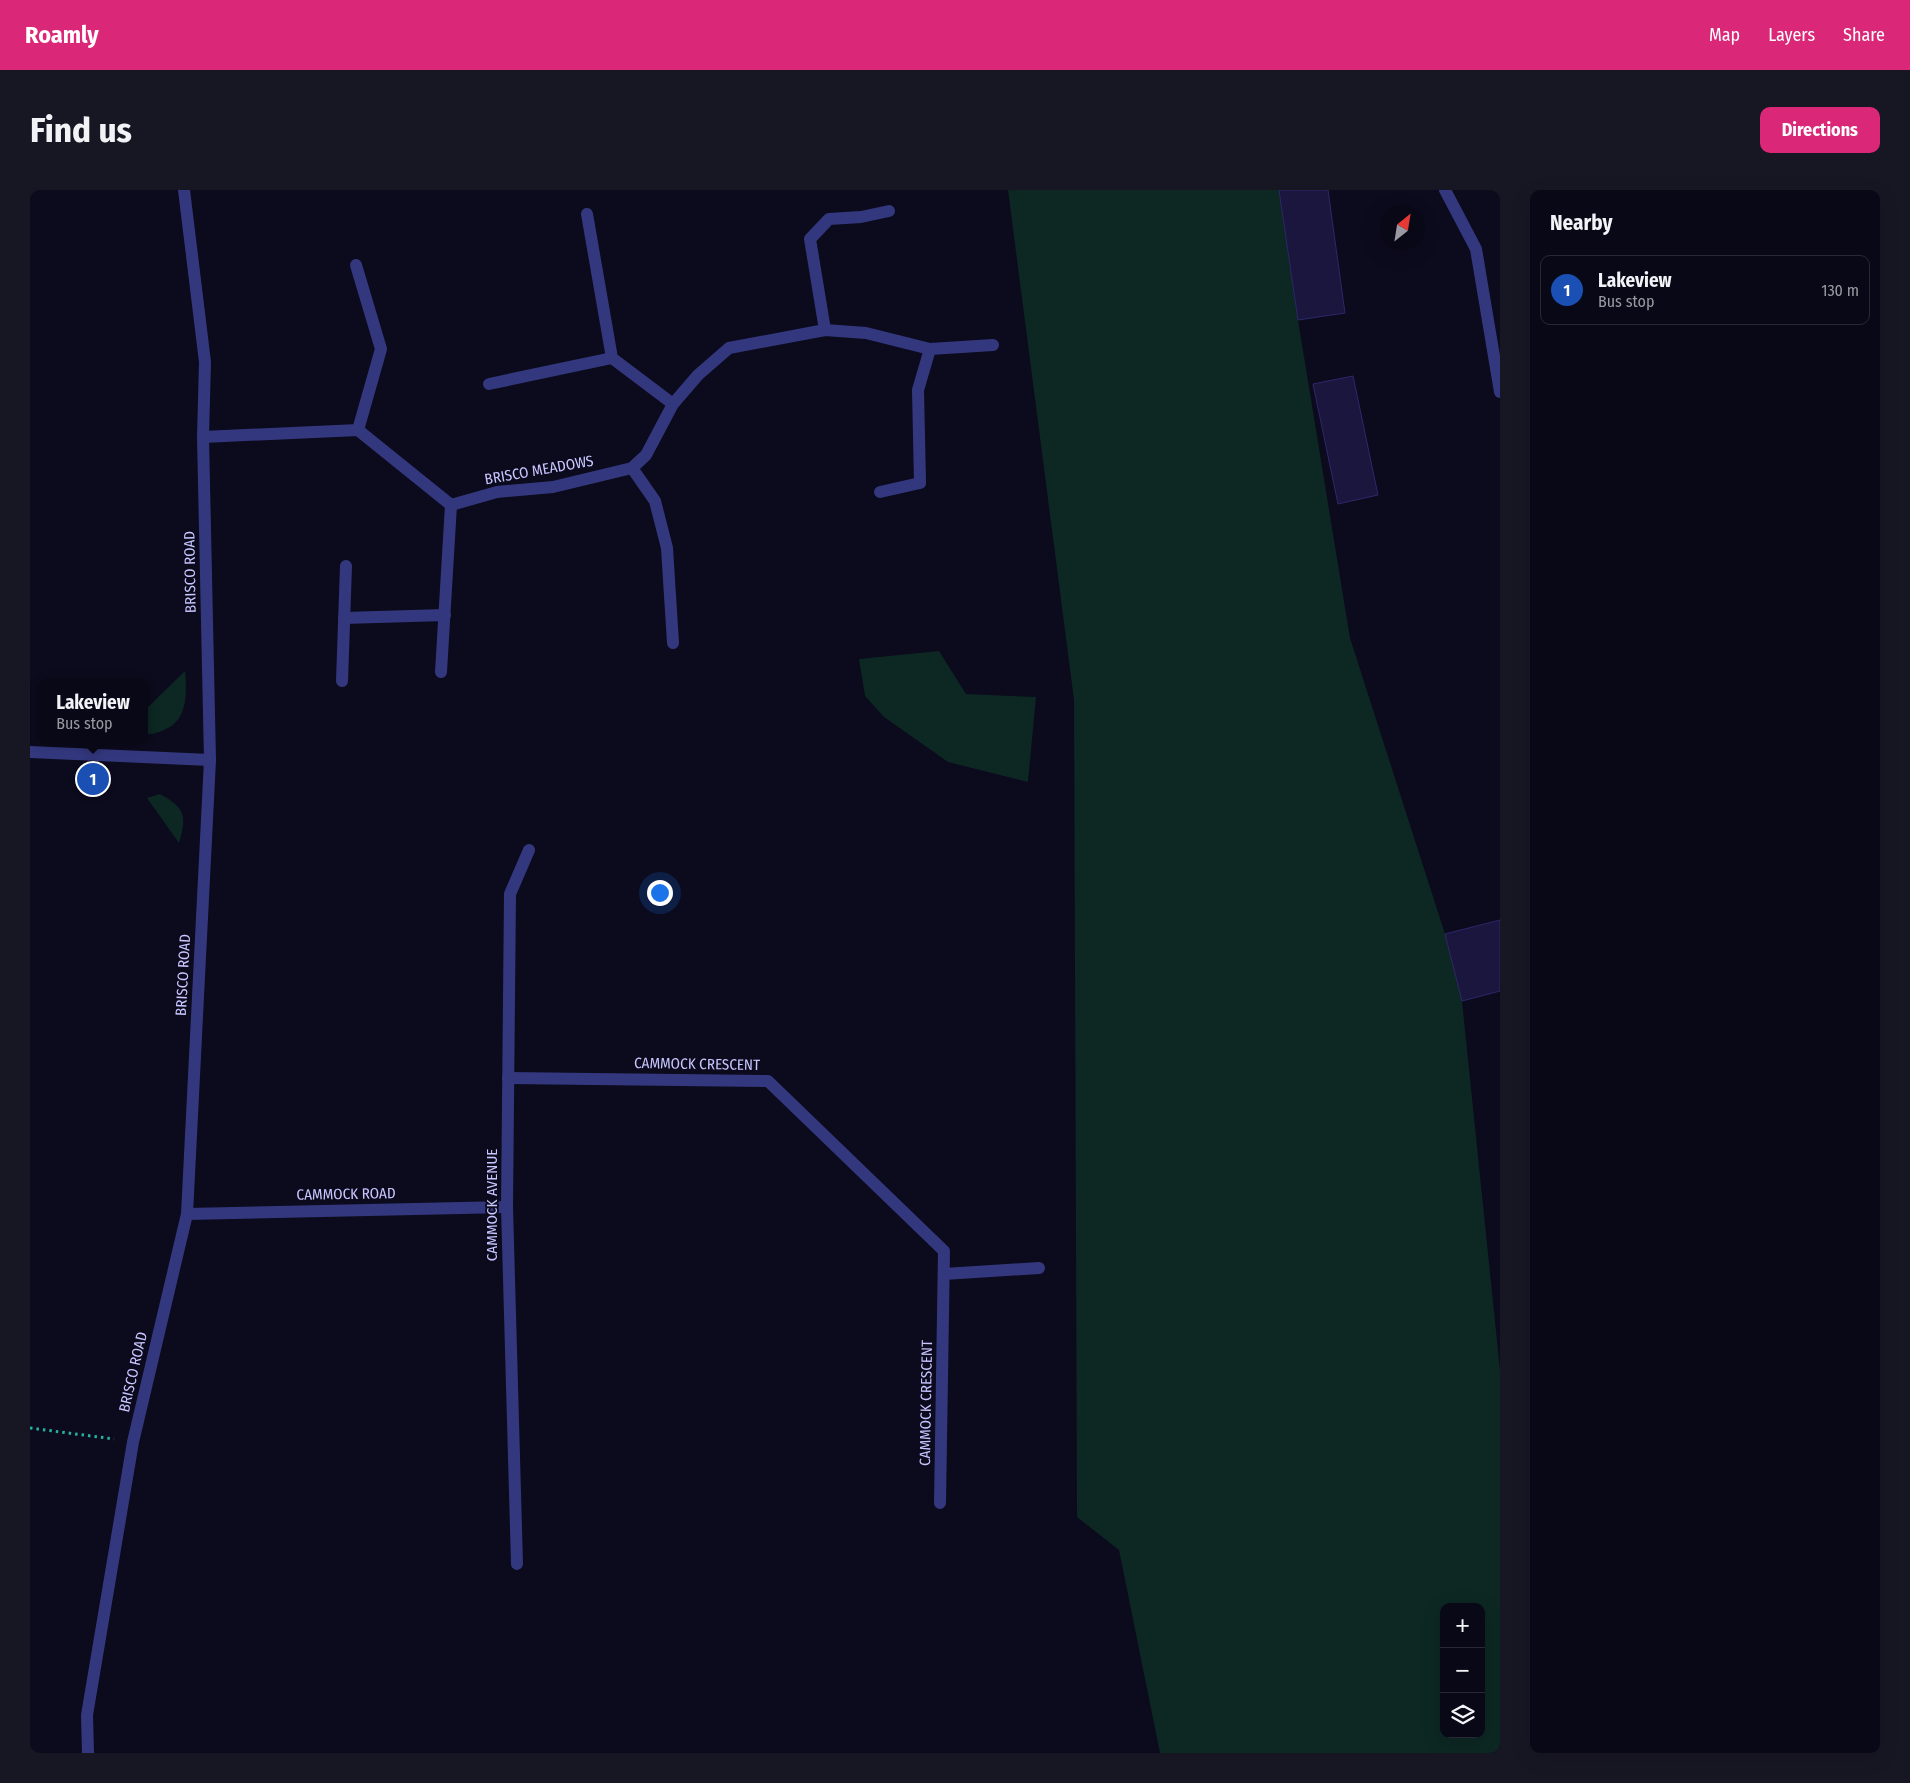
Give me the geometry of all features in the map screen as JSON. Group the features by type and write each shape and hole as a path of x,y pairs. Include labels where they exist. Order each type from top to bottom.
{"street":[{"name":"BRISCO ROAD","path":"88,1753 87,1715 133,1442 187,1214 210,760 203,437 205,362 184,190"},
{"path":"1445,190 1476,249 1500,392"},
{"path":"825,330 810,239 828,219 861,217 889,211"},
{"path":"587,214 612,358 673,404"},
{"path":"356,265 381,349 358,430"},
{"path":"673,643 667,548 655,501 632,468 646,455 673,404 698,375 729,348 825,330 866,333 930,350 993,344"},
{"path":"880,492 920,483 918,390 930,350"},
{"path":"489,384 612,358"},
{"path":"203,437 358,430 451,505 441,672"},
{"name":"BRISCO MEADOWS","path":"451,505 496,492 552,486 632,468"},
{"path":"342,681 346,566"},
{"path":"344,618 445,615"},
{"path":"30,752 210,760"},
{"name":"CAMMOCK AVENUE","path":"517,1564 507,1207 510,894 529,850"},
{"name":"CAMMOCK CRESCENT","path":"508,1078 768,1081 944,1252 940,1503"},
{"name":"CAMMOCK ROAD","path":"187,1214 507,1207"},
{"path":"944,1274 1039,1268"}],"path":[{"path":"30,1428 133,1442"}],"green space":[{"path":"1008,190 1279,190 1298,320 1350,638 1445,934 1462,1001 1500,1370 1500,1753 1160,1753 1119,1550 1077,1517 1074,700"},
{"path":"939,651 966,694 1036,697 1028,782 948,762 884,717 865,696 859,659"},
{"path":"185,671 186,697 182,713 172,726 148,734 148,707"},
{"path":"160,794 175,804 182,813 183,826 179,843 147,798"}],"building":[{"path":"1279,190 1328,190 1345,313 1298,320"},
{"path":"1353,376 1378,495 1338,504 1313,384"},
{"path":"1500,920 1500,991 1462,1001 1445,934"}],"place":[{"name":"Lakeview","path":"93,779"}]}
